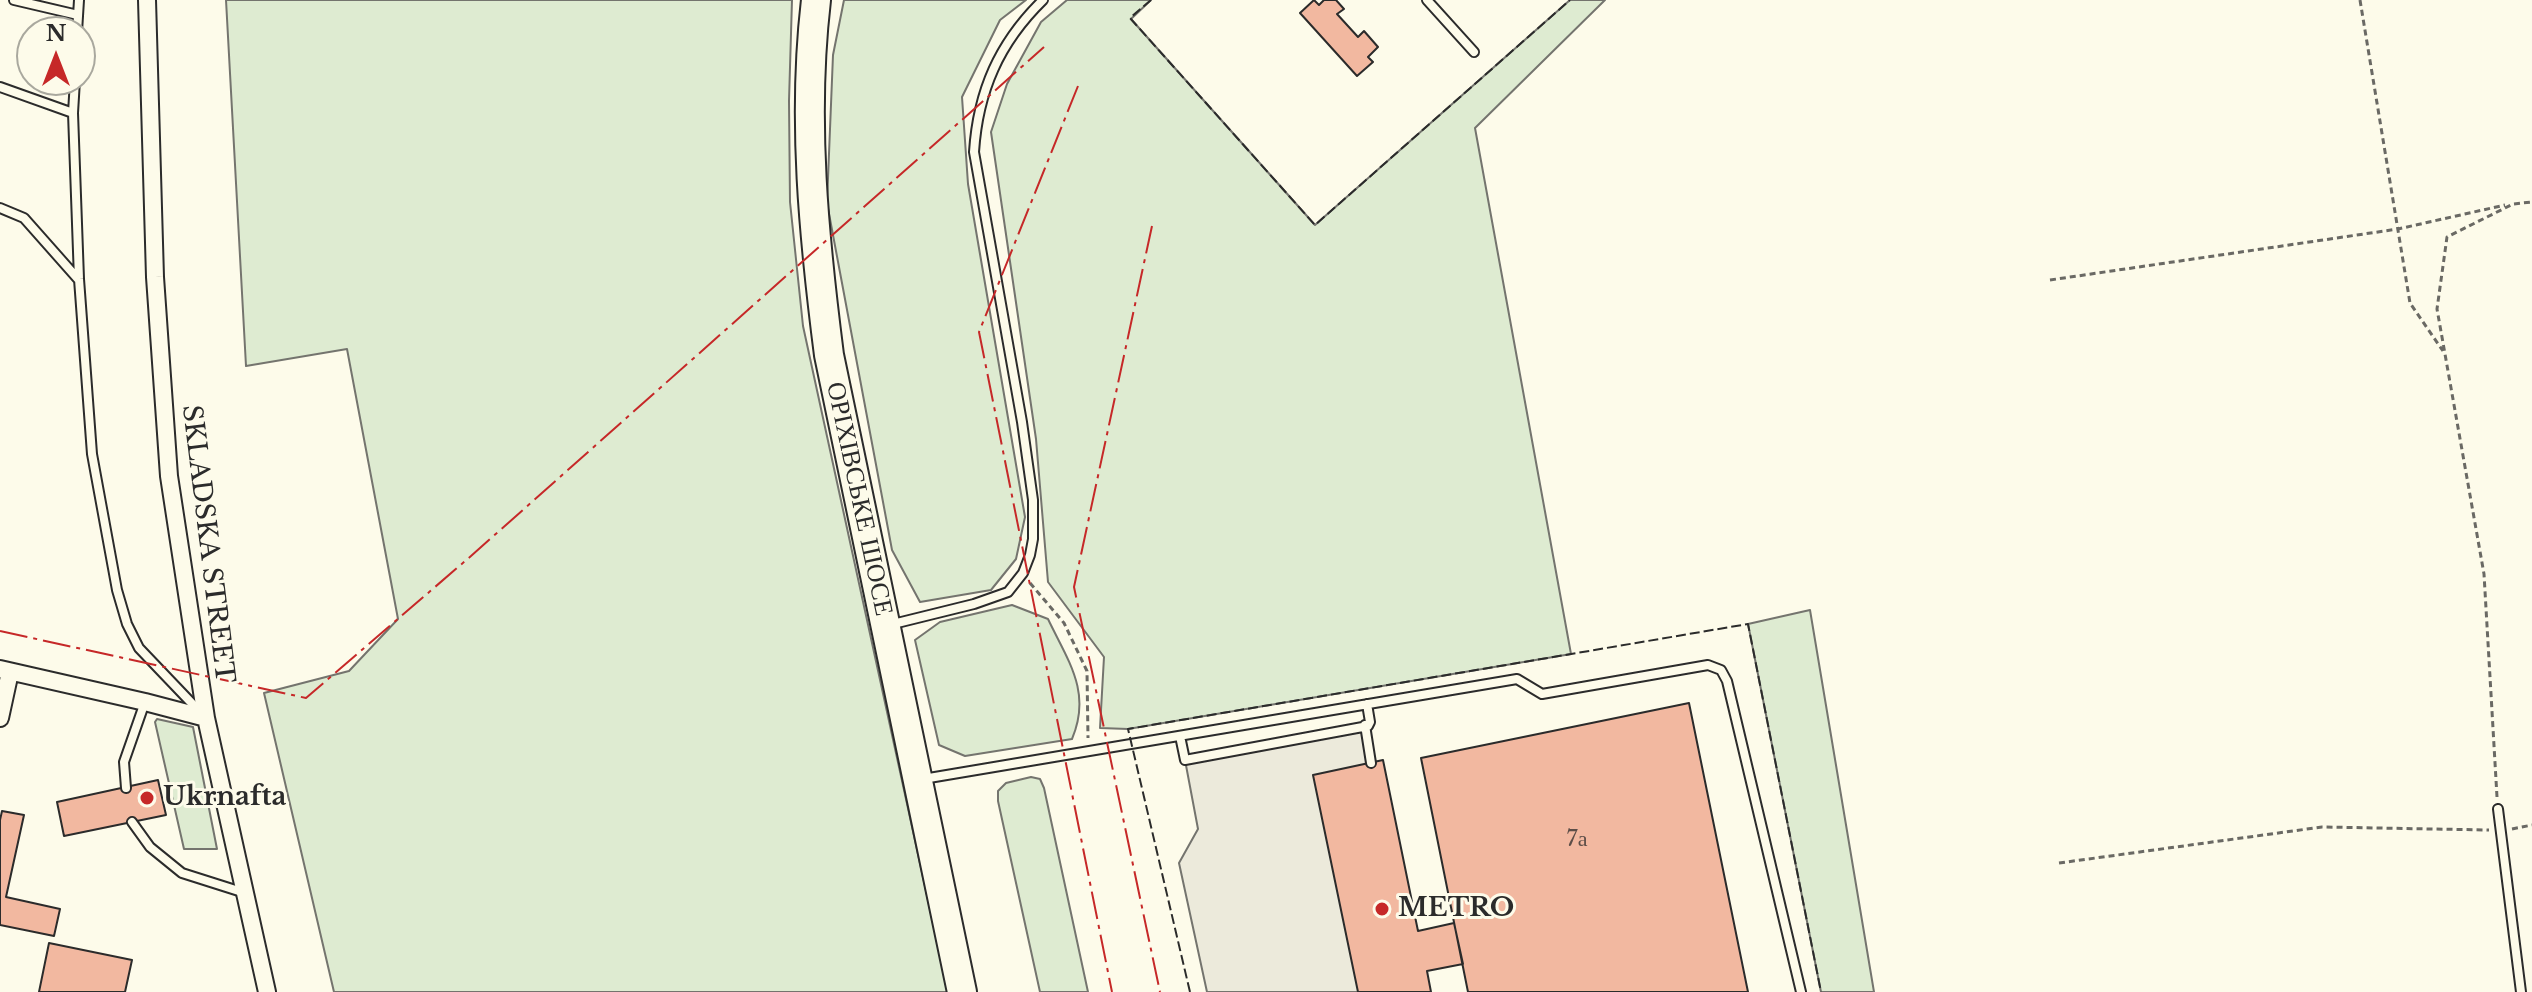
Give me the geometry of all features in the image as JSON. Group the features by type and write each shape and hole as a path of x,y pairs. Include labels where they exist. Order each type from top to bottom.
{"highway":[{"name":"ОРІХІВСЬКЕ ШОСЕ","path":"816,0 810,109 816,251 829,355 962,992"}],"street":[{"name":"SKLADSKA STREET","path":"147,0 155,277 169,476 206,718 267,992"},
{"path":"0,718 5,670 206,718"}],"lane":[{"path":"14,0 78,15 79,0"},
{"path":"886,625 974,604 1008,592 1023,573 1030,555 1033,500 974,152 976,123 986,84 1008,42 1043,0"},
{"path":"1427,0 1474,52"},
{"path":"0,87 73,113"},
{"path":"74,96 79,279 92,454 117,590 127,624 139,648 206,718"},
{"path":"0,208 24,218 79,279"},
{"path":"918,780 1517,679 1542,694 1708,665 1721,670 1727,681 1801,992"},
{"path":"126,788 124,762 145,702"},
{"path":"1180,736 1185,760 1368,726 1367,704"},
{"path":"1365,725 1371,763"},
{"path":"2498,809 2521,992"},
{"path":"132,822 150,847 182,873 245,893"}],"path":[{"path":"2360,0 2410,303 2445,354"},
{"path":"2050,280 2398,229 2532,202"},
{"path":"2498,809 2484,574 2437,309 2447,237 2513,204"},
{"path":"1023,573 1064,623 1087,671 1089,751"},
{"path":"2059,863 2322,827 2500,830 2532,825"}],"green space":[{"path":"226,0 792,0 790,202 803,326 948,992 334,992 264,693 349,671 398,619 347,349 246,366"},
{"path":"844,0 1026,0 1000,20 962,97 968,184 1025,517 1016,559 991,590 920,602 892,550 827,203 833,55"},
{"path":"1067,0 1151,0 1131,19 1315,225 1570,0 1605,0 1475,128 1571,654 1128,729 1100,728 1104,657 1048,582 1036,439 991,132 1007,84 1041,22"},
{"path":"1012,605 1048,619 1075,677 1080,706 1078,722 1072,739 965,756 939,745 915,640 940,622"},
{"path":"1810,610 1874,992 1821,992 1748,624"},
{"path":"157,719 193,727 217,849 184,849 155,722"},
{"path":"1031,777 1040,779 1044,788 1088,992 1040,992 998,801 998,791 1006,783"}],"shaded area":[{"path":"1365,725 1422,992 1207,992 1179,863 1198,829 1185,760"}],"building":[{"path":"1314,0 1319,5 1324,0 1336,0 1344,9 1337,14 1358,37 1364,31 1378,47 1368,57 1373,62 1357,76 1300,13"},
{"name":"METRO","path":"1689,703 1748,992 1468,992 1421,758"},
{"path":"1383,760 1418,931 1454,923 1463,964 1427,971 1431,992 1358,992 1313,775"},
{"path":"158,780 166,815 64,836 57,802"},
{"path":"2,811 24,815 6,897 60,909 54,936 0,925"},
{"path":"49,943 132,960 125,992 39,992"}],"fence":[{"path":"1151,0 1130,18 1315,225 1570,0"},
{"path":"1190,992 1128,729 1748,624 1821,992"}],"power":[{"path":"0,631 306,698 471,556 1044,47"},
{"path":"1078,86 979,332 1112,992"},
{"path":"1152,226 1074,587 1160,992"}],"place":[{"name":"Ukrnafta","path":"147,798"},
{"name":"METRO","path":"1382,909"}]}
